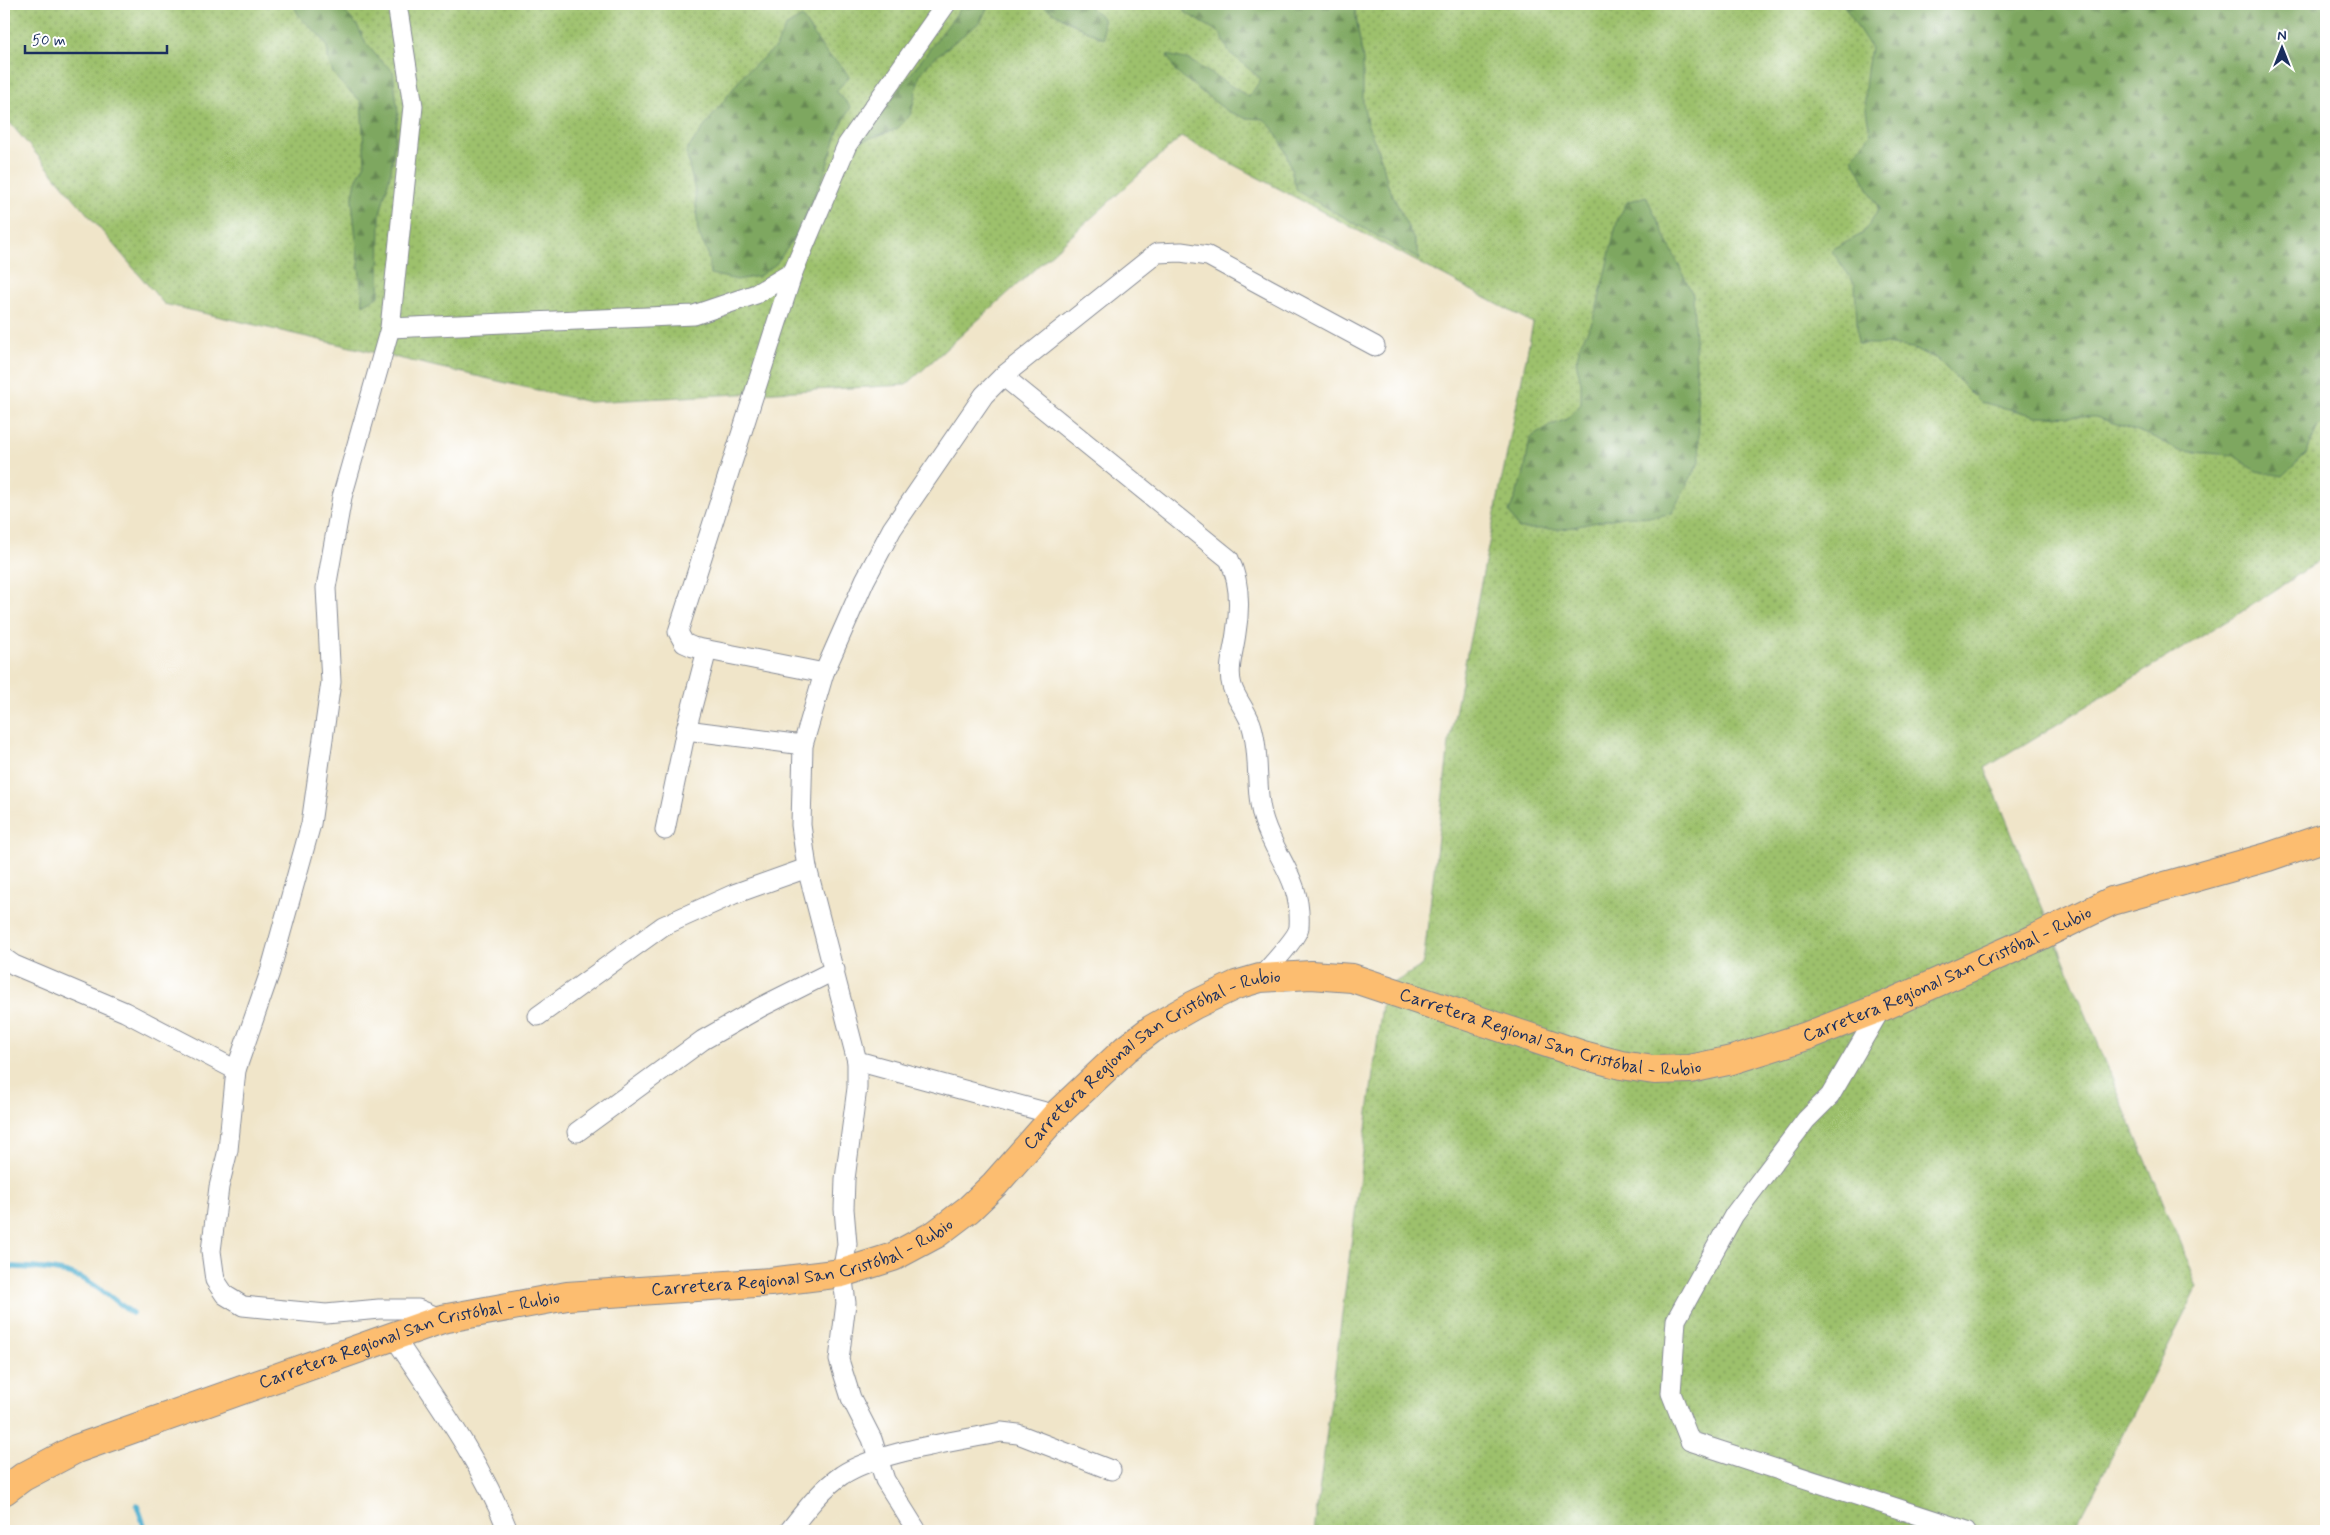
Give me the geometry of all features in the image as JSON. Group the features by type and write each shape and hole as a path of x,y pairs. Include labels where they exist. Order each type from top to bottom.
{"main road":[{"name":"Carretera Regional San Cristóbal - Rubio","path":"4,1491 23,1477 76,1449 442,1319 566,1296 770,1282 842,1273 893,1258 936,1234 968,1209 995,1184 1056,1116 1126,1050 1152,1029 1194,1005 1236,985 1260,978 1311,975 1352,978 1583,1055 1621,1065 1654,1070 1690,1069 1732,1060 1807,1036 1882,1007 2032,940 2112,900 2268,857 2326,837"}],"street":[{"path":"397,4 413,106 390,328 342,497 326,588 331,682 311,824 270,972 236,1070 228,1150 219,1187 212,1251 215,1280 225,1295 243,1306 326,1314 379,1309 418,1309 442,1319"},
{"path":"824,673 707,650 684,643 678,632 794,272 847,145 946,4"},
{"path":"917,1531 885,1480 872,1439 851,1398 840,1360 846,1303 842,1273 847,1244 844,1208 845,1179 857,1088 857,1061 835,970 807,868 801,825 803,745 824,673 849,612 892,529 984,395 1003,376 1157,253 1181,252 1208,256 1375,346"},
{"path":"390,328 694,315 756,294 794,272"},
{"path":"1003,376 1230,559 1238,586 1237,630 1230,668 1232,686 1246,709 1252,728 1256,778 1264,819 1291,876 1297,894 1299,914 1299,930 1260,978"},
{"path":"665,830 686,730 706,661 707,650"},
{"path":"686,730 803,745"},
{"path":"538,1016 664,926 734,894 807,868"},
{"path":"4,958 14,965 125,1012 236,1070"},
{"path":"577,1132 704,1040 761,1007 835,970"},
{"path":"1882,1007 1830,1096 1806,1120 1734,1215 1700,1276 1676,1320 1671,1393 1690,1442 1967,1531"},
{"path":"857,1061 1056,1116"},
{"path":"394,1337 456,1429 494,1494 508,1531"},
{"path":"790,1531 814,1498 842,1475 877,1459 1001,1432 1018,1434 1111,1470"}],"green space":[{"path":"4,4 2326,4 2326,556 2245,610 1985,768 2198,1287 2074,1531 1314,1531 1384,989 1423,965 1449,743 1533,323 1181,137 906,385 589,402 164,304 4,116"},
{"path":"294,4 337,4 357,25 366,43 378,58 393,71 398,113 391,171 380,214 379,296 363,305 352,201 356,181 365,163 361,101 336,76 329,63 325,43 299,15"},
{"path":"964,4 989,4 981,21 933,59 920,74 911,114 897,129 859,142"},
{"path":"1040,4 1086,4 1103,18 1104,39 1069,22"},
{"path":"1181,4 1354,4 1363,60 1363,102 1367,123 1383,163 1387,183 1415,242 1420,260 1297,191 1282,144 1264,119 1245,118 1227,111 1176,72 1167,55 1189,60 1249,97 1261,79 1229,52 1220,33 1186,13"},
{"path":"1843,4 2326,4 2326,423 2318,426 2306,454 2283,476 2256,471 2233,455 2179,451 2154,437 2096,417 2037,416 1980,402 1937,359 1912,348 1885,344 1858,344 1855,284 1831,250 1862,234 1879,209 1852,158 1871,134 1866,111 1865,91 1871,48"},
{"path":"802,17 826,53 842,66 849,77 836,91 851,107 838,131 825,172 799,231 776,264 759,276 737,280 710,274 708,254 698,232 695,192 686,151 744,74 776,47 785,27"},
{"path":"1646,196 1693,295 1700,461 1671,514 1648,517 1627,516 1563,529 1519,529 1509,512 1524,474 1530,438 1549,426 1567,419 1581,404 1581,382 1576,362 1581,342 1591,325 1598,303 1617,221 1627,202"}],"waterway":[{"path":"4,1266 46,1269 77,1276 132,1313"},
{"path":"137,1505 146,1531"}]}
